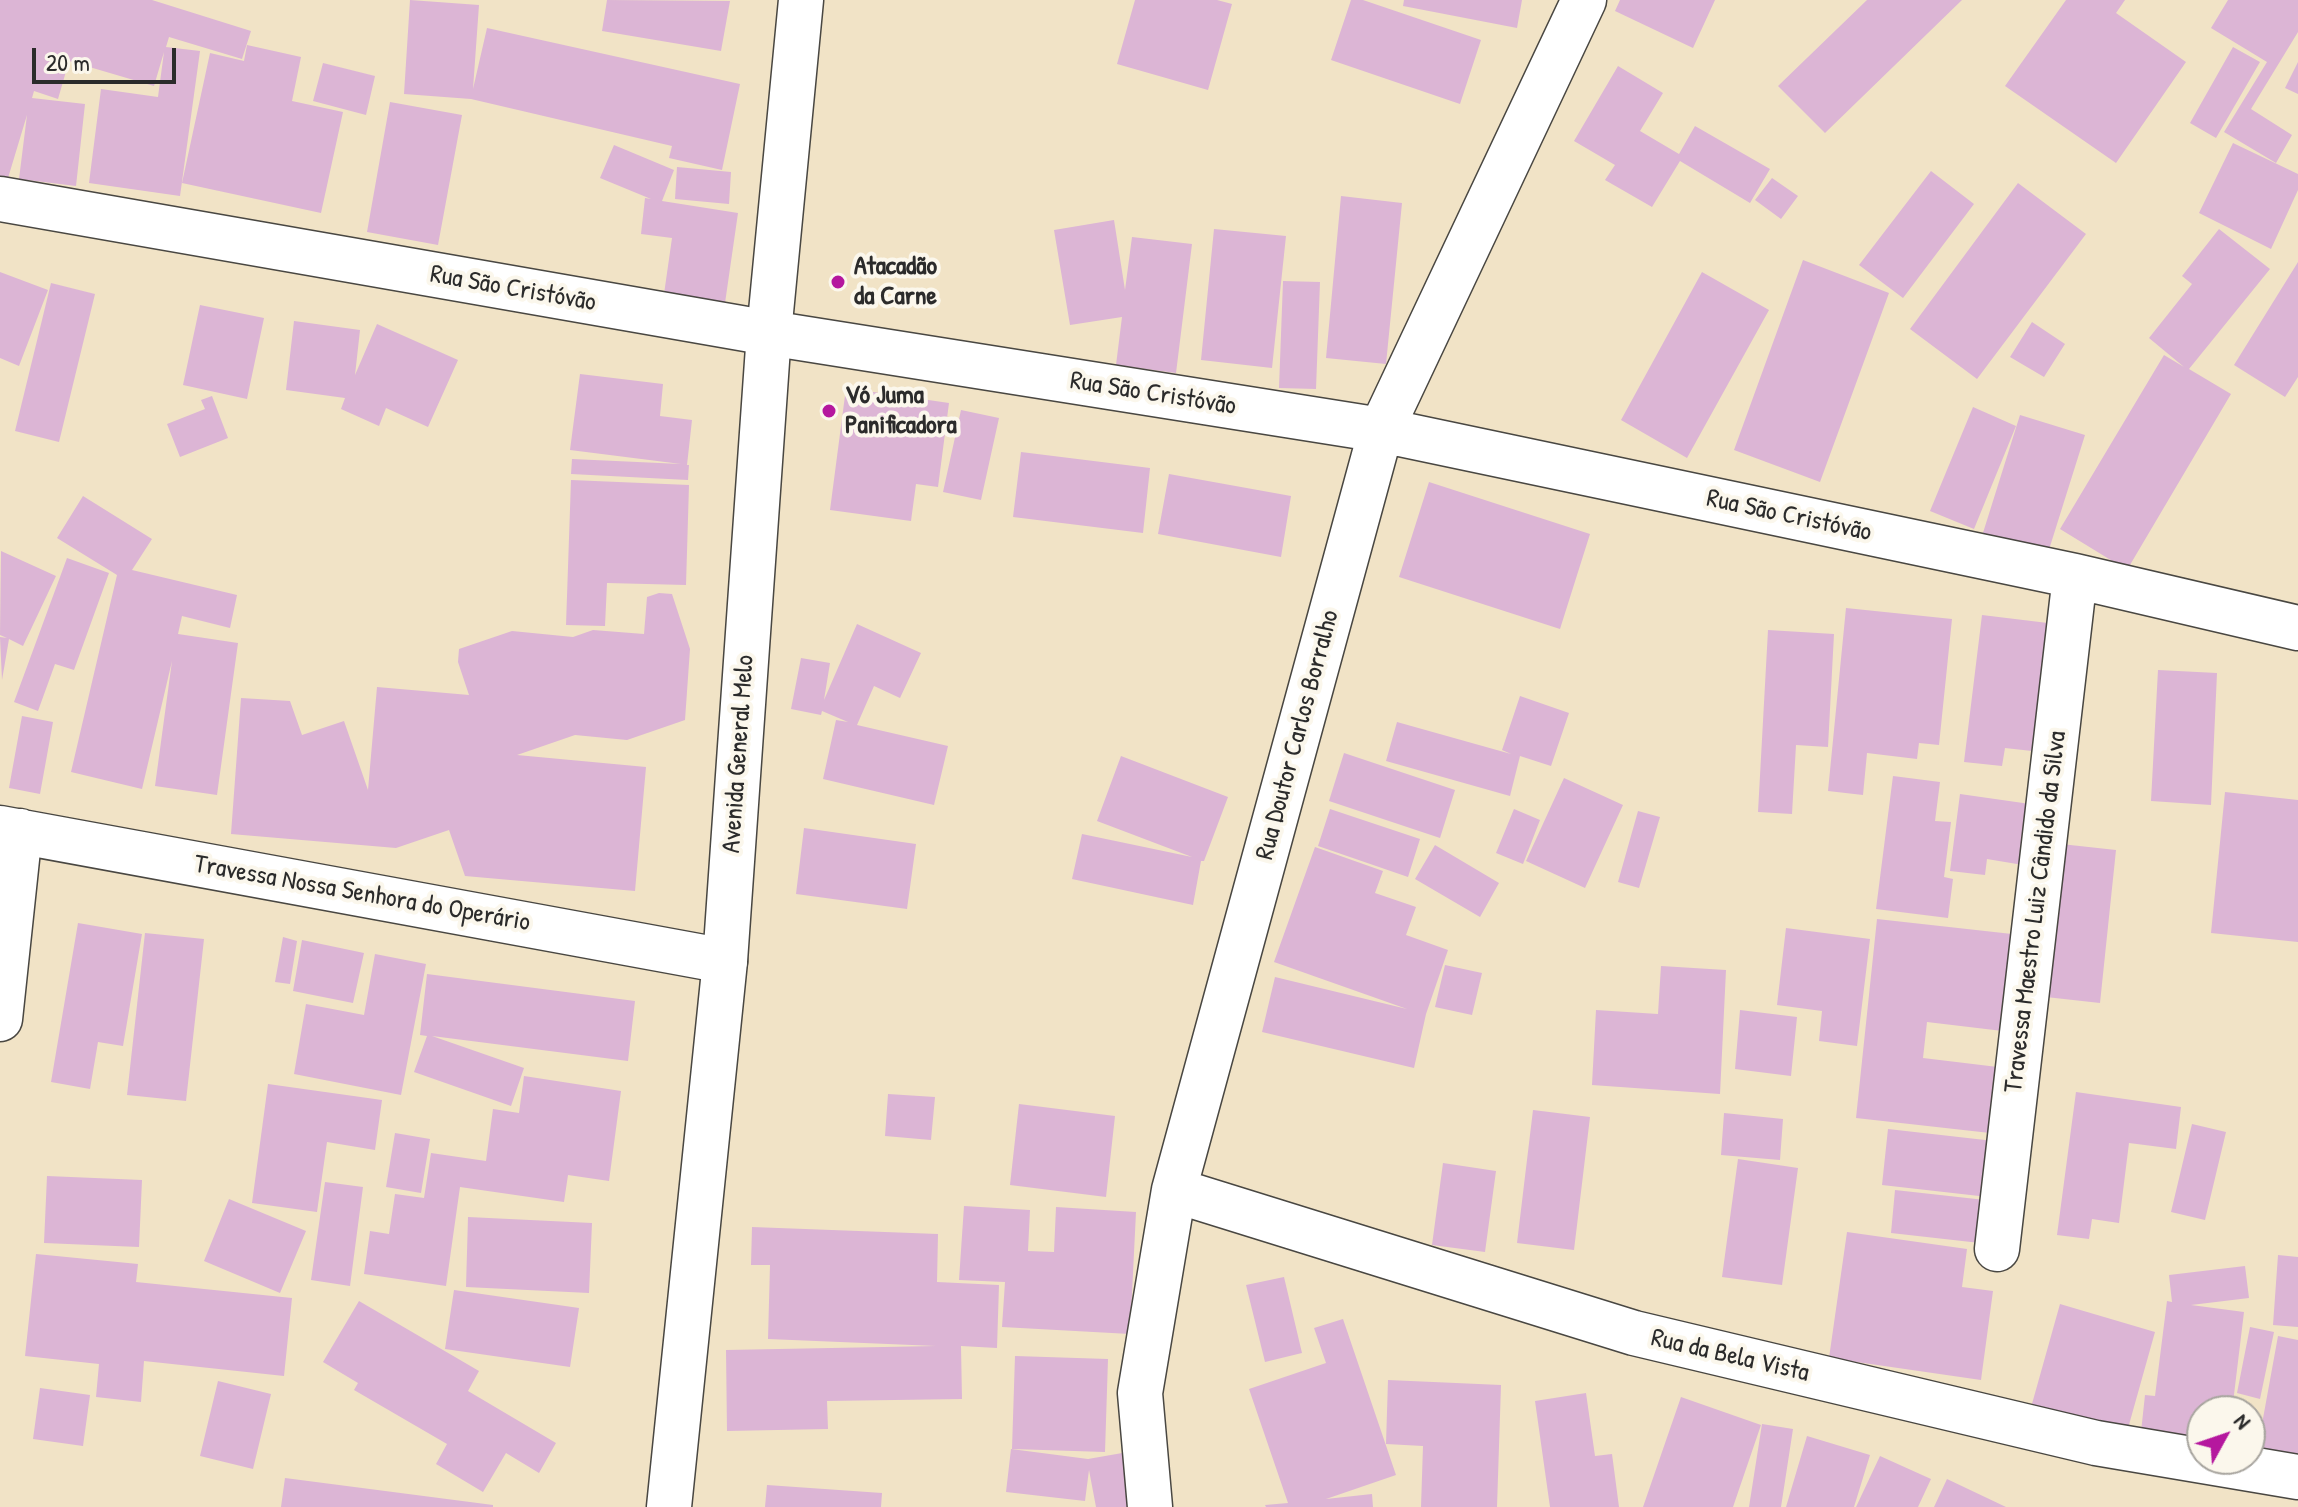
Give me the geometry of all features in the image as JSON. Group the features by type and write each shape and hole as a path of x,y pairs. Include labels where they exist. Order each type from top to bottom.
{"street":[{"name":"Avenida General Melo","path":"669,1507 725,961 769,333 801,0"},
{"name":"Rua Doutor Carlos Borralho","path":"1150,1507 1140,1393 1174,1190 1381,430 1584,0"},
{"name":"Rua São Cristóvão","path":"0,199 769,333 1381,430 2075,576 2298,628"},
{"name":"Travessa Maestro Luiz Cândido da Silva","path":"1997,1249 2075,576"},
{"name":"Travessa Nossa Senhora do Operário","path":"10,829 725,961"},
{"path":"0,1019 10,829"},
{"name":"Rua da Bela Vista","path":"1174,1190 1634,1333 2096,1443 2298,1477"}],"building":[{"path":"0,0 152,0 251,31 242,59 169,37 166,47 200,51 180,196 89,183 101,89 158,97 164,52 154,86 69,61 58,99 34,91 32,98 85,104 76,186 19,179 27,115 5,188 0,186"},
{"path":"410,0 479,5 473,89 487,28 740,84 722,170 669,158 672,146 471,99 404,94"},
{"path":"607,0 730,1 721,51 602,31"},
{"path":"1135,0 1217,0 1232,4 1208,90 1117,64"},
{"path":"1351,0 1363,0 1481,40 1460,104 1331,60"},
{"path":"1404,0 1522,0 1517,28 1403,6"},
{"path":"1620,0 1715,0 1693,48 1615,11"},
{"path":"1867,0 1962,0 1825,133 1778,86"},
{"path":"2066,0 2125,0 2116,13 2186,62 2116,163 2005,86"},
{"path":"2228,0 2298,0 2298,32 2251,109 2292,135 2276,163 2224,132 2267,62 2211,28"},
{"path":"247,45 301,57 292,101 343,112 321,213 182,183 210,53 244,61"},
{"path":"2233,47 2260,62 2216,138 2190,123"},
{"path":"2298,62 2298,94 2285,88"},
{"path":"323,63 375,76 366,115 313,101"},
{"path":"1618,66 1663,93 1640,131 1679,154 1695,126 1770,169 1750,203 1680,161 1652,207 1605,180 1615,165 1574,141"},
{"path":"390,102 462,115 438,245 367,232"},
{"path":"2233,143 2298,174 2298,190 2271,249 2199,213"},
{"path":"614,145 674,170 662,201 738,213 724,310 663,301 672,238 641,234 645,198 651,199 600,178"},
{"path":"677,167 731,172 729,204 675,199"},
{"path":"1931,171 1974,204 1903,298 1859,265"},
{"path":"1772,178 1798,196 1781,219 1755,200"},
{"path":"2018,183 2086,234 1977,379 1910,329"},
{"path":"1341,196 1402,203 1386,364 1326,358"},
{"path":"1114,220 1125,290 1132,237 1192,244 1176,373 1116,365 1122,317 1070,325 1054,230"},
{"path":"1214,229 1286,236 1272,368 1201,360"},
{"path":"2219,229 2270,269 2189,369 2231,394 2127,570 2060,529 2164,355 2184,367 2149,338 2192,284 2182,276"},
{"path":"1803,260 1889,293 1820,482 1734,450"},
{"path":"2298,262 2298,377 2285,397 2234,365"},
{"path":"0,272 48,290 19,366 0,358"},
{"path":"1702,272 1769,310 1687,458 1621,420"},
{"path":"1283,281 1320,282 1316,389 1279,388"},
{"path":"51,283 95,294 59,442 15,431"},
{"path":"200,305 264,318 247,399 183,385"},
{"path":"294,321 360,330 355,375 377,324 458,360 428,427 386,408 379,426 341,409 345,398 286,390"},
{"path":"2032,322 2065,344 2044,377 2010,357"},
{"path":"580,374 663,384 660,416 692,420 688,480 571,474 572,459 681,464 570,450"},
{"path":"846,388 949,403 938,487 916,484 911,521 830,510"},
{"path":"212,396 228,438 180,457 167,424 205,409 201,400"},
{"path":"1973,407 2016,426 1974,529 1930,511"},
{"path":"961,410 999,418 981,500 943,492"},
{"path":"2020,415 2085,435 2047,556 1982,536"},
{"path":"1021,452 1150,468 1143,533 1013,517"},
{"path":"1169,474 1291,496 1281,557 1158,534"},
{"path":"571,480 689,485 686,585 607,583 605,626 566,625"},
{"path":"1429,482 1590,534 1560,629 1399,577"},
{"path":"83,496 152,539 132,570 237,595 230,628 182,616 178,634 238,643 217,795 155,786 172,661 142,789 71,772 117,575 57,538"},
{"path":"1,551 56,576 23,646 9,639 2,680 0,637 7,638 0,635"},
{"path":"67,558 109,573 74,670 55,664 38,711 14,702"},
{"path":"659,593 672,594 690,649 685,720 627,740 575,735 517,755 646,767 635,891 465,876 449,830 396,848 231,834 241,698 290,701 302,735 344,721 368,790 377,687 469,695 458,662 459,649 512,631 573,637 593,630 644,634 647,597"},
{"path":"1846,608 1952,619 1939,745 1919,743 1917,759 1867,753 1863,795 1828,791"},
{"path":"1982,615 2056,624 2041,752 2005,748 2002,766 1964,762"},
{"path":"857,624 921,653 900,698 874,686 857,725 948,746 934,805 823,779 836,720 848,722 822,711 821,715 791,709 801,658 830,663 824,700"},
{"path":"1768,630 1834,634 1828,747 1796,745 1792,814 1758,812"},
{"path":"2158,670 2217,673 2211,805 2151,801"},
{"path":"1520,696 1569,713 1551,766 1520,756 1510,796 1386,761 1397,722 1511,754 1502,750"},
{"path":"22,716 53,722 40,794 9,788"},
{"path":"1344,753 1455,790 1440,838 1329,801"},
{"path":"1121,756 1228,797 1204,861 1201,861 1193,905 1072,879 1082,834 1192,857 1097,821"},
{"path":"1893,776 1940,782 1935,821 1951,822 1944,877 1953,879 1948,918 1876,909"},
{"path":"1564,778 1623,805 1585,888 1526,861"},
{"path":"2225,792 2298,800 2298,942 2211,933"},
{"path":"1960,794 2037,805 2029,866 1987,859 1985,875 1950,871"},
{"path":"1330,809 1420,839 1408,877 1318,846"},
{"path":"1514,809 1540,820 1523,864 1496,853"},
{"path":"1638,811 1660,817 1639,888 1618,882"},
{"path":"804,828 916,844 907,909 796,894"},
{"path":"2061,844 2116,850 2100,1003 2046,997"},
{"path":"1435,845 1499,883 1480,917 1415,879"},
{"path":"1315,847 1383,871 1375,893 1416,907 1406,935 1448,950 1426,1014 1414,1068 1262,1032 1275,977 1407,1009 1274,962"},
{"path":"1877,919 2021,935 2011,1032 1927,1022 1923,1058 2006,1068 1999,1134 1856,1118"},
{"path":"78,923 142,934 123,1046 98,1042 90,1089 51,1082"},
{"path":"1786,928 1870,939 1857,1046 1819,1041 1822,1011 1777,1005"},
{"path":"145,933 204,939 186,1101 127,1095"},
{"path":"283,937 297,941 290,984 275,982"},
{"path":"302,940 364,953 353,1003 293,991"},
{"path":"375,954 426,964 401,1095 294,1074 306,1004 364,1015"},
{"path":"1445,965 1482,973 1472,1015 1435,1007"},
{"path":"1661,966 1726,970 1720,1094 1592,1085 1596,1010 1658,1014"},
{"path":"427,974 635,1001 628,1061 432,1036 524,1068 511,1106 414,1072 427,1036 420,1035"},
{"path":"1740,1010 1797,1017 1791,1076 1735,1069"},
{"path":"524,1076 621,1091 609,1181 568,1175 564,1202 460,1187 446,1286 364,1274 370,1231 389,1234 395,1194 424,1198 431,1153 486,1161 493,1109 519,1113"},
{"path":"268,1084 382,1100 375,1150 327,1142 317,1212 252,1203"},
{"path":"2076,1092 2181,1107 2176,1149 2129,1143 2119,1223 2092,1219 2089,1239 2057,1235"},
{"path":"888,1094 935,1097 931,1140 885,1136"},
{"path":"1019,1104 1115,1116 1106,1197 1010,1185"},
{"path":"1533,1110 1590,1117 1574,1250 1517,1243"},
{"path":"1724,1113 1783,1119 1780,1160 1721,1155"},
{"path":"2192,1124 2226,1132 2205,1220 2171,1212"},
{"path":"1888,1129 1994,1141 1988,1197 1882,1185"},
{"path":"395,1133 430,1139 421,1193 386,1187"},
{"path":"1738,1159 1798,1168 1782,1285 1722,1277"},
{"path":"1443,1163 1496,1171 1485,1252 1432,1245"},
{"path":"47,1176 142,1180 139,1247 44,1243"},
{"path":"325,1182 363,1187 350,1286 311,1280"},
{"path":"1895,1190 1985,1200 1980,1243 1891,1233"},
{"path":"229,1199 306,1231 280,1293 204,1261"},
{"path":"964,1206 1030,1210 1028,1251 1054,1252 1056,1207 1136,1212 1130,1334 1002,1327 1005,1282 959,1280"},
{"path":"468,1217 592,1223 589,1293 466,1287"},
{"path":"752,1227 938,1234 937,1282 999,1285 997,1348 961,1346 962,1399 827,1401 828,1429 727,1431 726,1350 936,1346 768,1339 770,1265 751,1265"},
{"path":"1847,1232 1967,1249 1962,1287 1993,1291 1981,1380 1829,1358"},
{"path":"36,1254 138,1264 136,1282 292,1298 284,1376 144,1361 141,1402 96,1397 99,1364 25,1356"},
{"path":"2278,1255 2298,1257 2298,1327 2273,1325"},
{"path":"2245,1266 2249,1298 2191,1305 2244,1312 2234,1395 2186,1395 2186,1439 2141,1432 2145,1395 2155,1396 2167,1301 2172,1302 2169,1275"},
{"path":"1284,1277 1302,1353 1265,1362 1246,1285"},
{"path":"454,1290 579,1308 570,1367 445,1349"},
{"path":"359,1301 479,1371 468,1391 556,1443 539,1473 506,1453 483,1492 436,1464 447,1444 354,1390 358,1383 323,1362"},
{"path":"2060,1304 2155,1332 2125,1439 2030,1411"},
{"path":"1343,1319 1396,1475 1326,1499 1372,1494 1373,1507 1266,1507 1288,1503 1249,1389 1326,1363 1314,1328"},
{"path":"2250,1327 2274,1332 2261,1395 2237,1393"},
{"path":"2278,1336 2298,1340 2298,1465 2266,1459 2266,1402"},
{"path":"1015,1356 1108,1359 1105,1452 1012,1449"},
{"path":"1388,1380 1501,1385 1497,1507 1421,1507 1423,1446 1386,1444"},
{"path":"218,1381 271,1394 253,1469 200,1456"},
{"path":"40,1388 90,1395 83,1446 33,1439"},
{"path":"1586,1393 1595,1456 1612,1454 1619,1507 1550,1507 1535,1401"},
{"path":"1681,1397 1761,1425 1733,1507 1643,1507"},
{"path":"1762,1424 1793,1429 1781,1507 1749,1507"},
{"path":"1807,1436 1870,1455 1854,1507 1786,1507"},
{"path":"1011,1449 1088,1459 1128,1452 1138,1507 1096,1507 1089,1470 1085,1501 1006,1492"},
{"path":"1880,1456 1931,1479 1918,1507 1856,1507"},
{"path":"285,1478 493,1505 493,1507 281,1507"},
{"path":"1947,1479 2006,1507 1934,1507"},
{"path":"767,1485 882,1493 881,1507 765,1507"}],"place":[{"name":"Atacadão da Carne","path":"838,282"},
{"name":"Vó Juma Panificadora","path":"829,411"}]}
